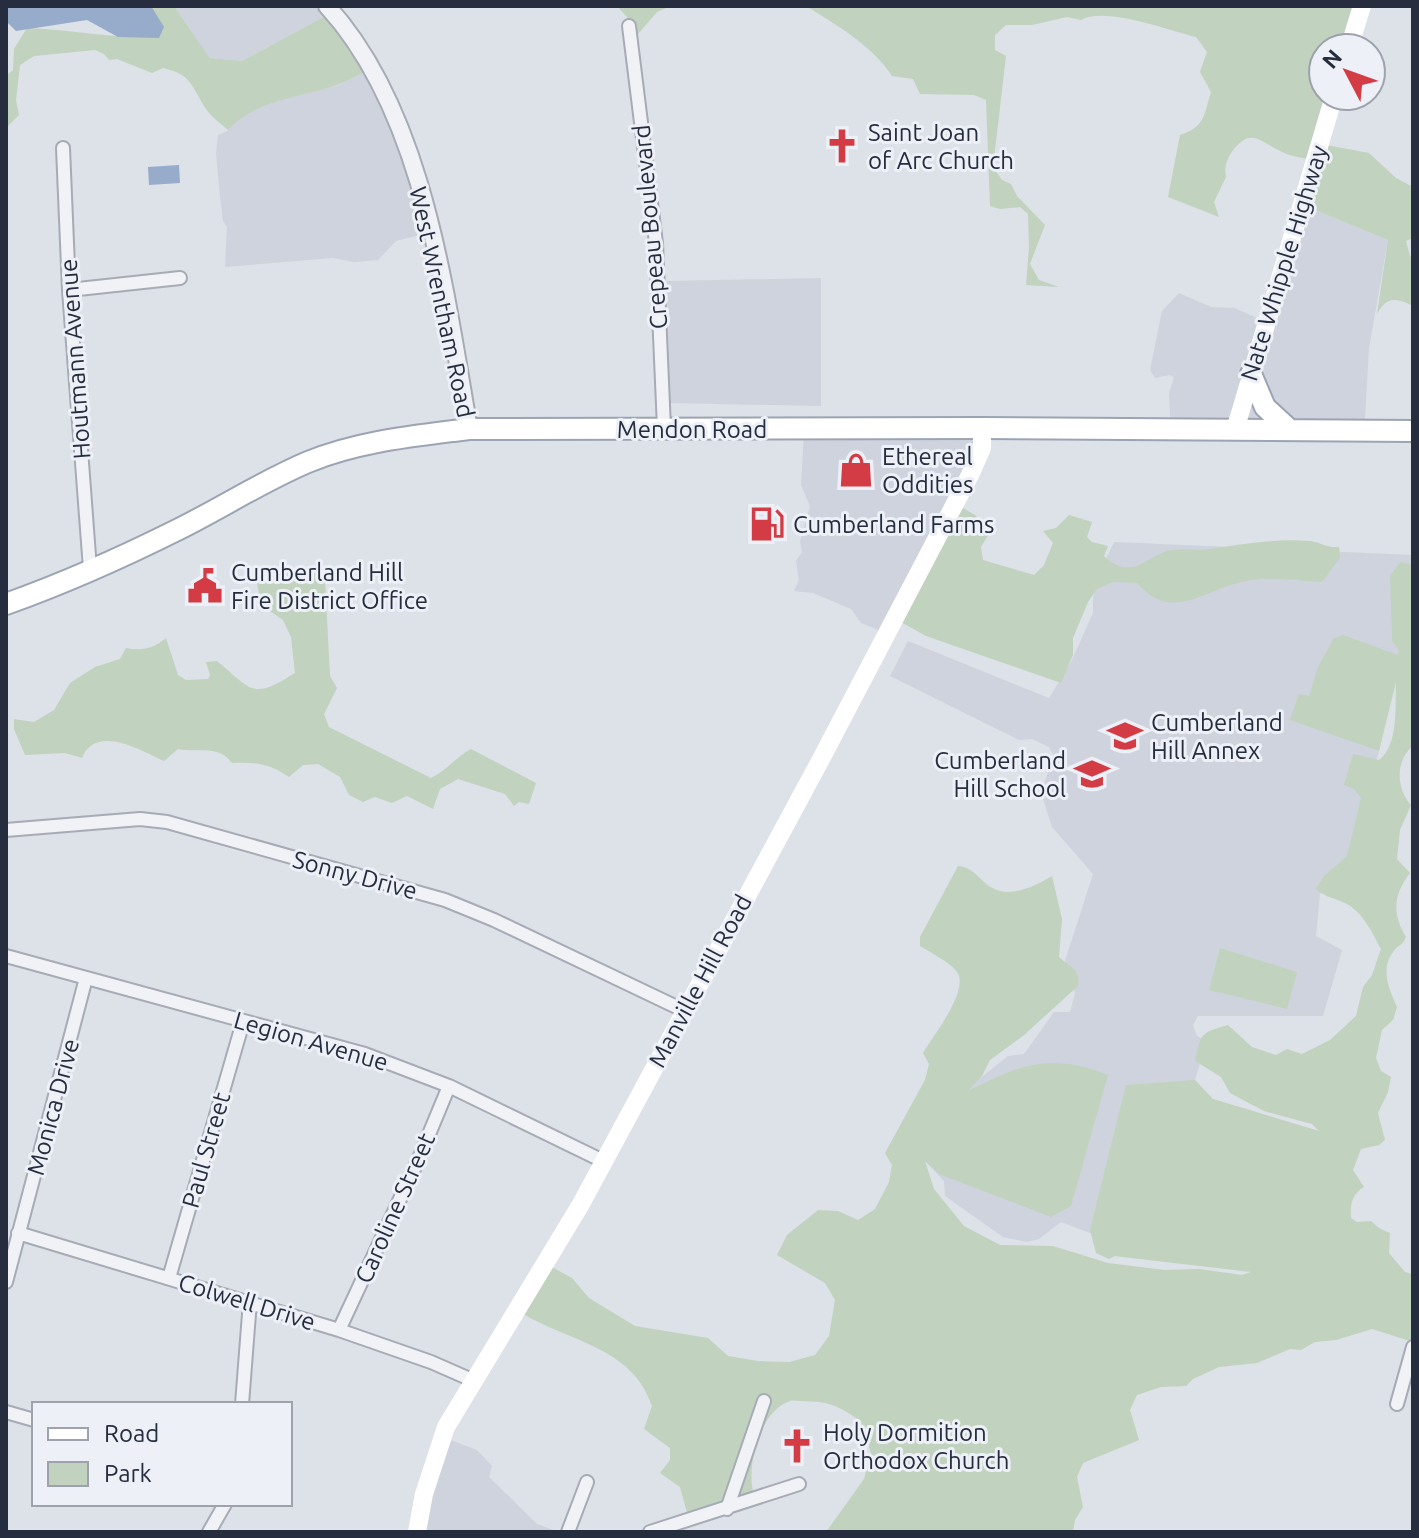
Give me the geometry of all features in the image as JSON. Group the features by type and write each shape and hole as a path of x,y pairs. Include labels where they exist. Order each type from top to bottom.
{"main road":[{"path":"1354,32 1362,6"},
{"name":"Nate Whipple Highway","path":"1235,430 1329,112"},
{"path":"1251,374 1265,407 1290,430"},
{"name":"Manville Hill Road","path":"417,1532 435,1456 446,1427 557,1244 685,1011 944,527 982,448 982,428"},
{"name":"Mendon Road","path":"6,604 62,583 180,529 249,489 311,461 395,438 469,429 1413,431"}],"street":[{"name":"West Wrentham Road","path":"327,6 366,57 384,91 413,166 448,306 469,429"},
{"name":"Crepeau Boulevard","path":"629,26 656,243 664,428"},
{"name":"Houtmann Avenue","path":"63,148 69,290 90,569"},
{"path":"69,290 180,278"},
{"name":"Sonny Drive","path":"6,830 140,819 167,822 445,900 494,920 685,1011"},
{"name":"Legion Avenue","path":"6,956 365,1054 449,1086 603,1161"},
{"name":"Monica Drive","path":"6,1282 86,978"},
{"name":"Paul Street","path":"169,1278 243,1022"},
{"name":"Caroline Street","path":"339,1330 449,1086"},
{"name":"Colwell Drive","path":"18,1233 250,1301 431,1362 472,1380"},
{"path":"242,1402 250,1301"},
{"path":"1397,1404 1413,1347"},
{"path":"727,1509 764,1401"},
{"path":"6,1412 32,1419"},
{"path":"568,1532 587,1482"},
{"path":"650,1532 799,1484"},
{"path":"209,1532 224,1506"}],"shaded area":[{"path":"174,6 326,6 331,13 242,61 210,58"},
{"path":"365,71 399,128 429,233 396,241 378,260 354,262 333,258 225,267 227,227 223,221 220,197 216,153 218,135 227,131 240,116 274,101 339,85"},
{"path":"1305,206 1388,240 1369,348 1364,434 1171,432 1169,394 1174,377 1155,378 1150,370 1162,311 1179,293 1211,307 1234,308 1267,322"},
{"path":"821,278 821,406 667,403 666,281"},
{"path":"804,432 987,433 891,635 861,623 851,609 813,593 794,591 799,580 796,561 802,552 800,542 810,506 801,485"},
{"path":"1114,542 1413,555 1413,605 1351,870 1320,894 1316,936 1342,950 1323,1016 1198,1016 1193,1025 1197,1036 1207,1041 1195,1080 1212,1099 1346,1140 1109,1259 1103,1238 1061,1222 1039,1239 1027,1242 1003,1237 945,1196 944,1181 925,1161 932,1138 973,1084 1008,1056 1024,1054 1054,1012 1070,1012 1075,993 1065,961 1093,874 1052,827 1041,792 1054,756 1049,747 1032,739 1019,740 890,676 908,641 1049,698 1071,662 1093,613 1099,574"},
{"path":"448,1439 477,1450 492,1466 489,1477 537,1524 559,1532 421,1532"}],"green space":[{"path":"148,6 174,6 210,58 242,61 331,13 365,71 337,85 265,106 239,120 228,130 206,109 189,81 172,70 163,68 152,73 117,59 109,60 95,50 34,56 20,65 16,100 19,115 6,128 6,76 13,70 14,49 27,28 134,37"},
{"path":"617,6 671,6 657,12 632,41 627,17"},
{"path":"806,6 1366,6 1358,32 1307,32 1307,112 1334,112 1326,145 1369,153 1396,178 1413,187 1413,238 1406,241 1413,258 1413,306 1392,300 1384,304 1377,314 1388,240 1305,206 1318,161 1289,155 1260,140 1249,138 1238,145 1227,162 1226,177 1214,202 1219,217 1168,197 1180,135 1199,124 1211,92 1200,72 1207,52 1196,37 1105,16 1081,20 1067,17 1032,25 1006,25 995,35 995,50 1006,56 993,167 1045,225 1030,264 1039,280 1059,287 1026,285 1028,214 1020,207 1000,209 990,206 986,100 974,95 920,94 913,79 892,76 864,45"},
{"path":"961,507 991,530 981,547 983,560 1034,575 1044,565 1053,543 1043,531 1056,528 1069,515 1092,522 1087,537 1092,542 1108,546 1104,556 1123,567 1140,565 1172,550 1204,550 1284,540 1339,547 1340,558 1322,582 1255,580 1176,602 1163,601 1150,595 1137,583 1113,582 1097,589 1073,638 1073,655 1061,683 926,636 901,622"},
{"path":"1400,562 1413,565 1413,746 1403,759 1400,775 1402,791 1411,805 1400,830 1397,859 1410,873 1400,889 1396,905 1398,920 1406,937 1393,952 1387,966 1389,986 1397,1007 1393,1020 1382,1030 1376,1058 1381,1071 1391,1077 1378,1113 1385,1140 1379,1145 1361,1149 1353,1170 1364,1187 1354,1196 1351,1218 1357,1222 1371,1221 1390,1233 1389,1253 1405,1272 1413,1274 1413,1342 1372,1329 1336,1340 1315,1342 1301,1350 1290,1349 1257,1363 1219,1367 1193,1379 1186,1386 1161,1387 1137,1395 1130,1410 1139,1440 1083,1463 1077,1477 1083,1507 1075,1520 1073,1532 826,1532 864,1479 871,1453 861,1421 833,1405 794,1401 779,1407 770,1417 756,1444 751,1475 756,1500 689,1520 680,1487 660,1473 670,1460 670,1448 644,1429 652,1406 643,1386 630,1370 614,1358 522,1313 550,1266 572,1278 589,1298 635,1326 708,1338 728,1356 758,1361 789,1362 815,1355 829,1336 835,1300 825,1283 777,1255 787,1235 818,1210 838,1211 858,1220 875,1209 889,1182 892,1165 885,1153 925,1080 929,1064 923,1053 949,1013 959,990 960,980 954,968 920,946 920,937 958,866 970,870 993,888 1010,892 1036,885 1052,876 1062,919 1059,957 1078,976 1078,986 1024,1035 990,1060 982,1076 968,1091 1020,1068 1052,1063 1069,1064 1108,1075 1071,1206 1051,1217 939,1174 925,1161 934,1189 964,1226 1000,1245 1053,1246 1108,1263 1165,1270 1199,1269 1242,1275 1251,1272 1114,1256 1109,1259 1096,1253 1090,1230 1126,1085 1195,1080 1213,1099 1319,1131 1312,1124 1264,1111 1230,1093 1221,1077 1195,1061 1203,1036 1228,1025 1252,1047 1276,1055 1287,1049 1302,1054 1330,1040 1356,1016 1363,987 1372,975 1381,949 1357,912 1316,889 1324,876 1347,856 1361,798 1354,789 1344,785 1353,754 1379,760 1390,745 1395,724 1396,682 1379,751 1290,720 1299,694 1309,696 1318,667 1334,638 1343,635 1398,655 1399,650 1392,641 1390,576"},
{"path":"327,570 330,676 337,688 324,714 329,727 431,778 471,749 536,783 529,804 519,802 514,806 505,794 458,779 440,789 433,809 407,796 392,803 375,797 363,802 349,795 340,777 318,764 303,765 289,777 262,764 232,763 221,753 208,750 178,749 164,761 132,746 108,741 98,742 82,758 65,753 25,755 14,729 14,719 34,722 54,710 70,683 95,667 120,659 126,648 147,648 166,638 178,675 186,680 208,679 210,675 206,662 217,661 253,688 270,687 295,673 291,637 283,620 261,605 255,571"},
{"path":"1220,948 1297,972 1287,1009 1209,990"}],"water":[{"path":"6,6 151,6 164,27 159,38 118,37 87,20 16,31 6,21"},
{"path":"179,165 180,183 149,185 148,167"}],"place":[{"name":"Saint Joan of Arc Church","path":"842,146"},
{"name":"Ethereal Oddities","path":"856,470"},
{"name":"Cumberland Farms","path":"767,524"},
{"name":"Cumberland Hill Fire District Office","path":"205,586"},
{"name":"Cumberland Hill Annex","path":"1125,736"},
{"name":"Cumberland Hill School","path":"1092,774"},
{"name":"Holy Dormition Orthodox Church","path":"797,1446"}]}
